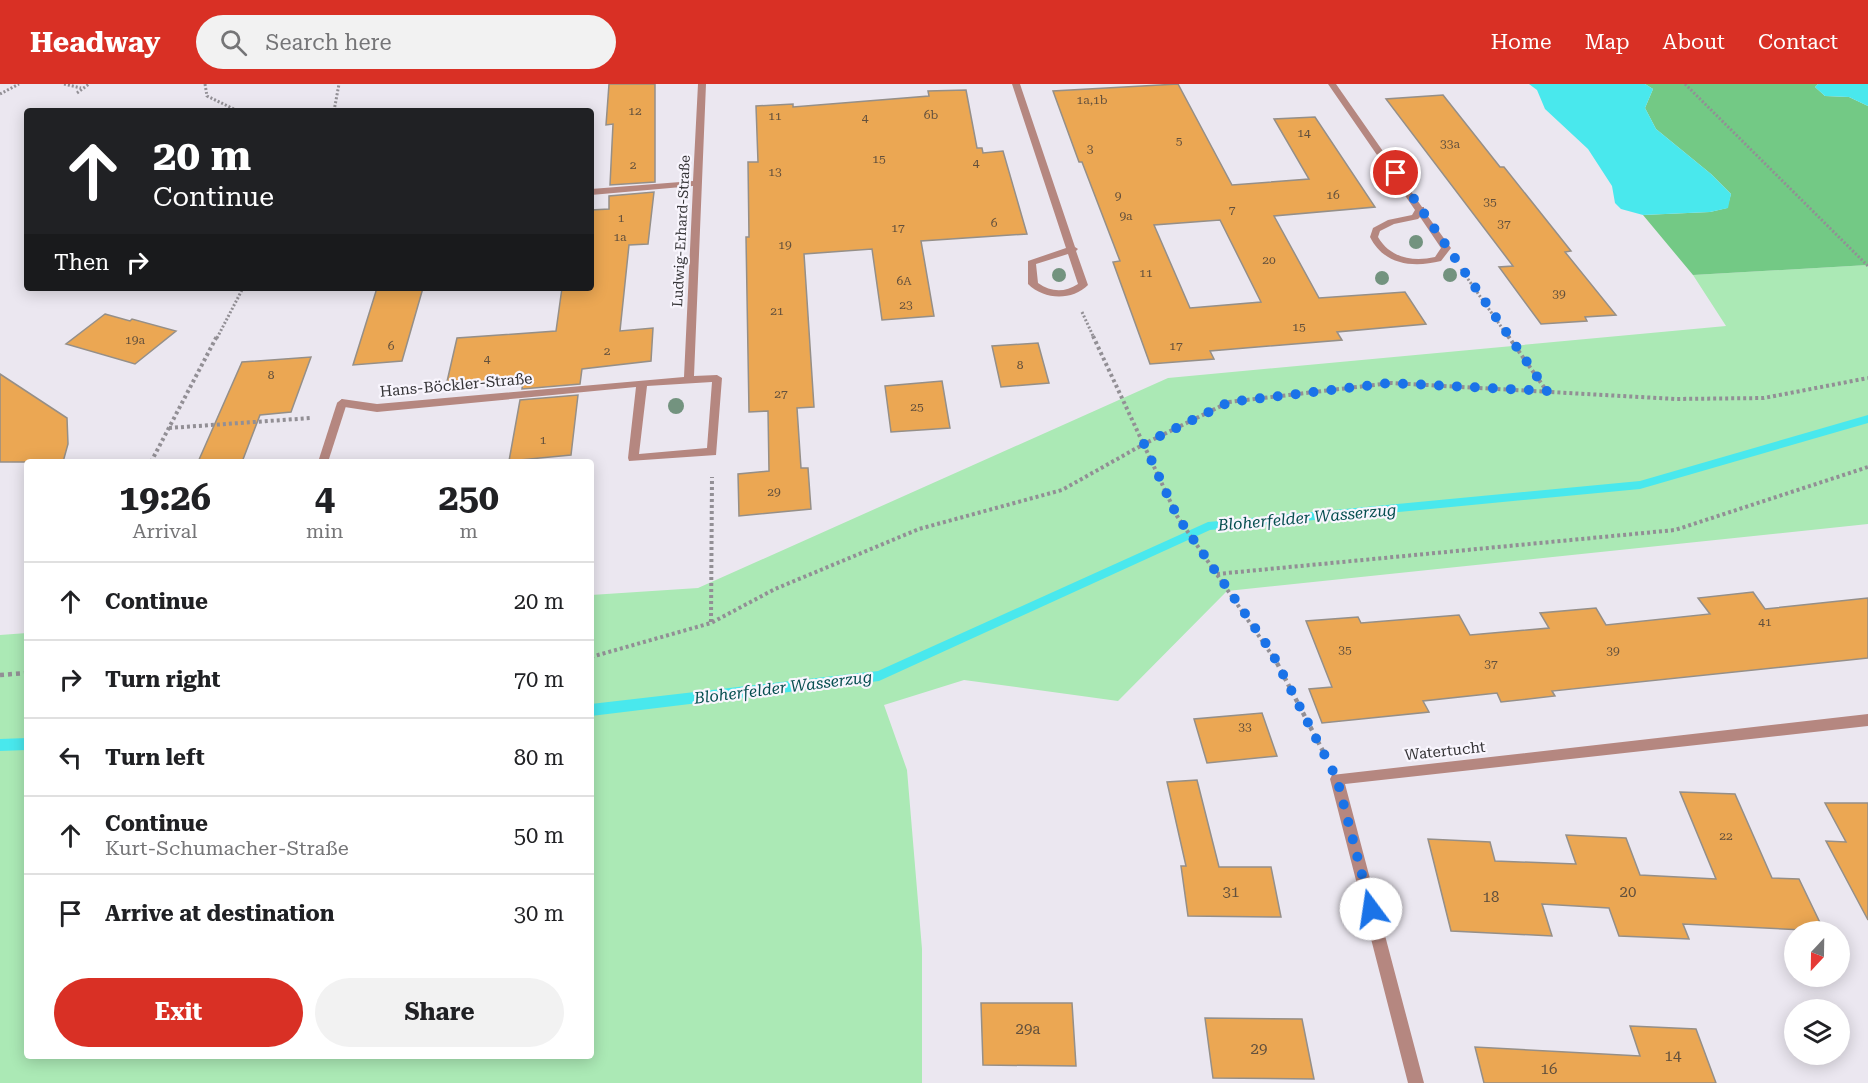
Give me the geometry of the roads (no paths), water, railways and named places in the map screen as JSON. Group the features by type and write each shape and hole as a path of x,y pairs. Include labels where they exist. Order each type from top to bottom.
{"street":[{"name":"Ludwig-Erhard-Straße","path":"689,380 702,84"},
{"path":"1016,84 1073,249 1083,285 1073,293 1045,292 1033,284 1031,263 1073,249"},
{"path":"1332,84 1421,209 1446,248 1438,259 1417,263 1393,257 1377,244 1374,237 1376,230 1382,225 1415,218 1421,209"},
{"path":"594,192 699,183"},
{"path":"717,378 712,452 633,458 642,383 717,378"},
{"name":"Hans-Böckler-Straße","path":"324,459 342,403 377,408 642,383"},
{"name":"Watertucht","path":"1416,1083 1337,779 1868,720"}],"water":[{"path":"1529,84 1645,84 1653,89 1645,108 1656,129 1711,174 1731,194 1728,208 1710,212 1643,215 1621,209 1615,203 1612,186 1588,149 1545,109 1537,90"},
{"path":"1818,84 1868,84 1868,106 1849,97 1825,96 1815,87"}],"waterway":[{"name":"Bloherfelder Wasserzug","path":"594,710 879,676 1208,526 1640,485 1868,419"},
{"name":"Bloherfelder Wasserzug","path":"0,745 24,744"}]}
